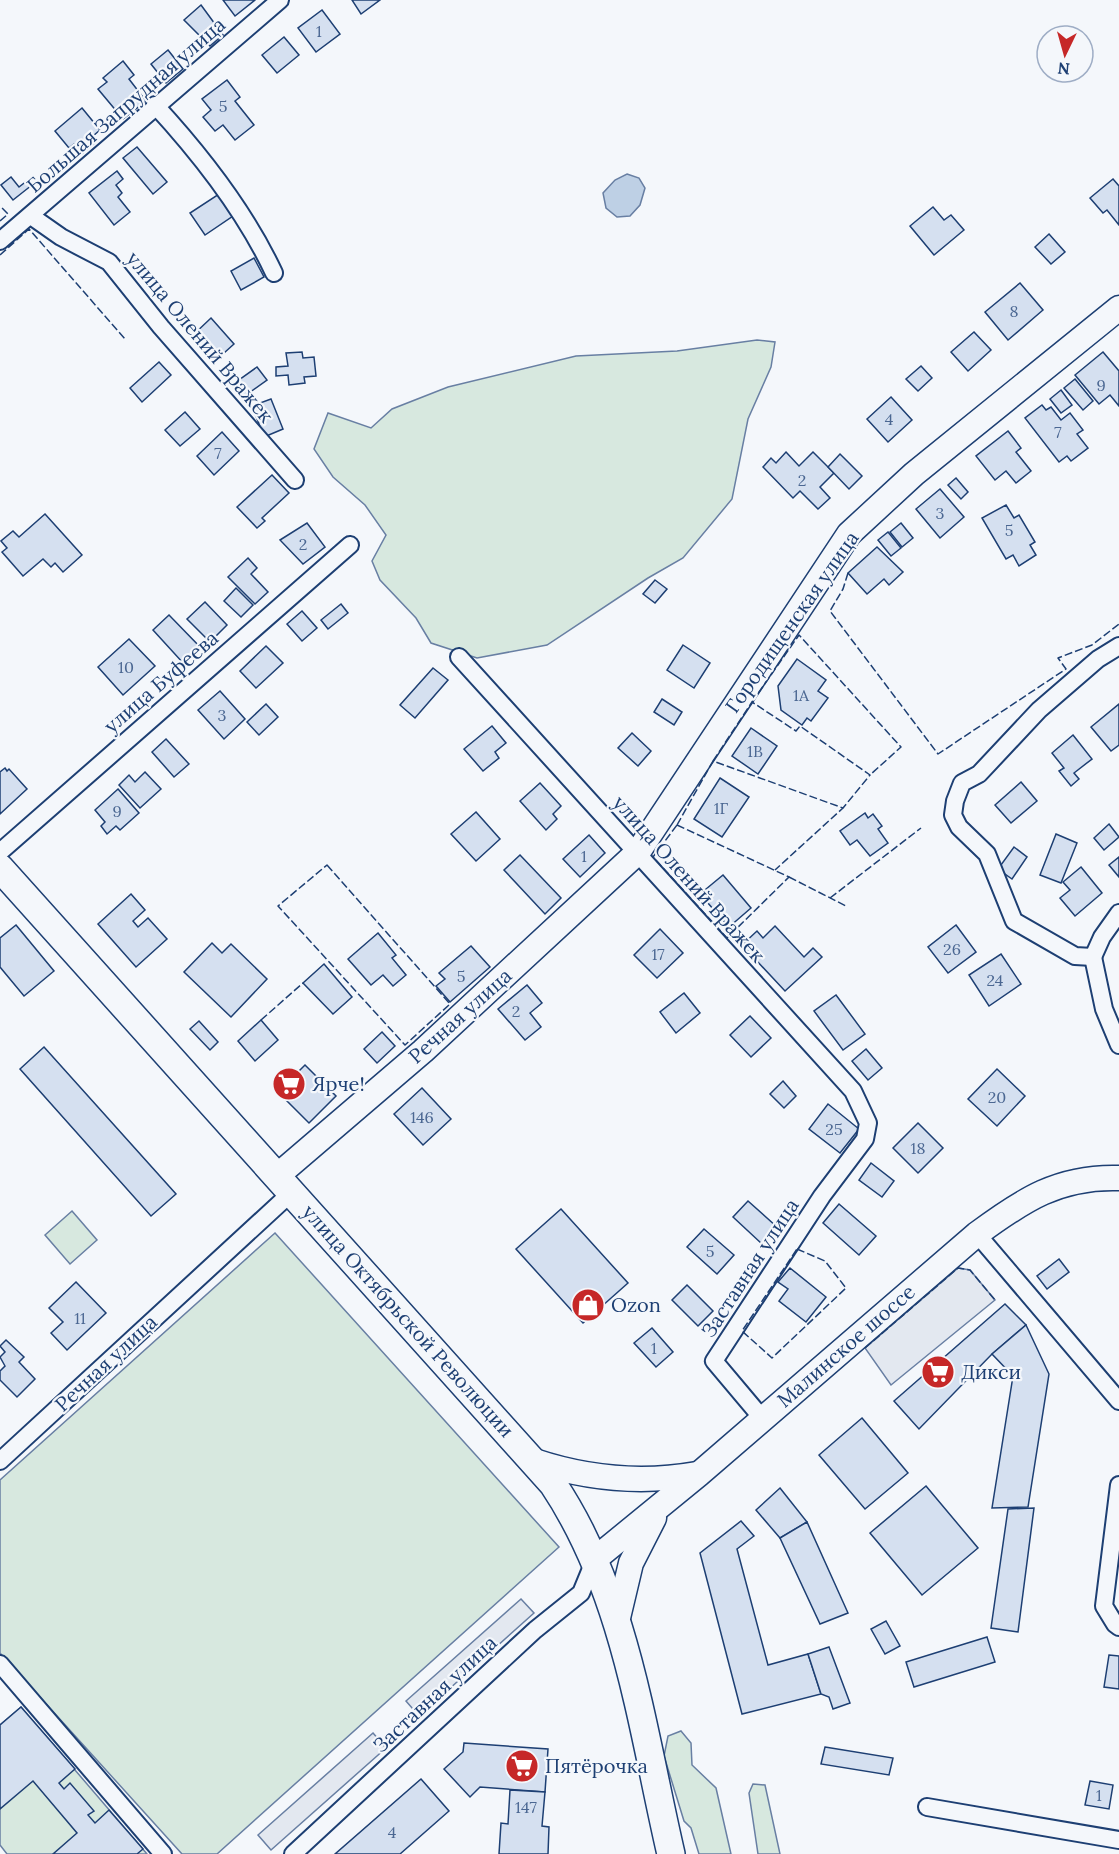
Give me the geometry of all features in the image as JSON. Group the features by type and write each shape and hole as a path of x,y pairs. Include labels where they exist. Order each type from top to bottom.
{"main road":[{"name":"улица Октябрьской Революции","path":"0,868 534,1461 572,1512 595,1559 617,1622 671,1854"}],"street":[{"name":"Большая Запрудная улица","path":"0,242 155,105 280,0"},
{"path":"155,105 199,153 261,244 274,273"},
{"name":"улица Олений Вражек","path":"31,216 61,237 109,262 161,327 294,480"},
{"name":"Городищенская улица","path":"638,852 849,534 914,474 1119,308"},
{"name":"улица Буфеева","path":"0,852 350,545"},
{"path":"1093,957 1075,956 1014,921 987,854 959,827 953,815 955,801 962,783 979,774 1039,710 1098,660 1119,646"},
{"name":"улица Олений Вражек","path":"459,657 853,1091 868,1123 865,1139"},
{"name":"Речная улица","path":"0,1461 423,1051 638,852"},
{"path":"1119,913 1102,937 1093,957 1104,1009 1119,1045"},
{"name":"Заставная улица","path":"762,1418 714,1361 809,1216 865,1139"},
{"name":"Малинское шоссе","path":"595,1559 699,1474 977,1234 1023,1200 1050,1188 1088,1180 1118,1177"},
{"path":"977,1234 1119,1401"},
{"path":"534,1461 589,1477 642,1481 699,1474"},
{"path":"1119,1485 1104,1606 1119,1627"},
{"path":"617,1622 634,1556 662,1504"},
{"name":"Заставная улица","path":"293,1854 535,1630 581,1593 595,1559"},
{"path":"0,1664 163,1854"},
{"path":"927,1807 1119,1840"}],"shaded area":[{"path":"757,340 775,342 771,367 748,419 732,499 683,558 648,578 547,645 477,658 431,643 416,618 380,580 372,561 386,535 365,505 333,477 314,449 328,413 371,428 392,409 448,387 576,356 677,351"},
{"path":"72,1211 97,1240 70,1264 45,1235"},
{"path":"275,1233 559,1547 217,1854 182,1854 0,1653 0,1480"},
{"path":"958,1268 970,1270 995,1300 891,1385 865,1348"},
{"path":"521,1599 534,1613 419,1716 406,1701"},
{"path":"21,1707 147,1854 7,1854 0,1845 0,1725"},
{"path":"681,1731 691,1743 692,1765 716,1788 731,1854 699,1854 691,1828 684,1821 664,1756 668,1736"},
{"path":"373,1733 386,1748 271,1850 258,1835"},
{"path":"753,1784 765,1785 780,1854 758,1854 749,1793"}],"water":[{"path":"627,174 639,178 645,188 640,205 630,216 617,217 606,208 603,193 615,180"}],"building":[{"path":"223,0 255,0 235,16"},
{"path":"352,0 380,0 361,14"},
{"path":"201,5 223,35 210,46 184,20"},
{"path":"322,10 340,34 316,52 298,28"},
{"path":"284,37 299,55 277,73 262,55"},
{"path":"168,50 183,69 166,83 151,64"},
{"path":"123,61 134,75 129,79 146,101 123,119 98,89 107,82 103,78"},
{"path":"227,80 240,97 235,101 254,125 235,140 223,125 215,131 203,117 211,110 202,99"},
{"path":"82,108 100,130 93,136 97,141 82,154 74,144 69,148 55,131"},
{"path":"137,147 167,182 153,194 123,158"},
{"path":"117,171 123,179 116,185 122,193 118,197 130,212 114,225 89,193"},
{"path":"11,177 19,187 28,180 32,185 13,200 1,185"},
{"path":"1113,179 1119,186 1119,225 1107,210 1103,213 1090,198"},
{"path":"219,194 233,216 205,235 190,213"},
{"path":"933,207 944,220 951,215 964,230 934,255 910,226"},
{"path":"1049,234 1065,252 1051,264 1035,247"},
{"path":"254,258 264,277 241,290 231,271"},
{"path":"1020,283 1043,310 1008,340 985,312"},
{"path":"211,318 234,344 214,362 192,336"},
{"path":"974,332 991,350 968,371 951,352"},
{"path":"302,352 303,358 314,357 316,376 304,377 305,383 289,385 288,375 276,376 276,367 288,366 286,353"},
{"path":"1103,352 1119,371 1119,406 1110,395 1099,404 1075,375"},
{"path":"159,362 171,375 142,402 130,388"},
{"path":"921,366 932,378 918,391 906,379"},
{"path":"257,367 267,380 242,398 232,385"},
{"path":"1075,379 1093,401 1083,410 1064,388"},
{"path":"1061,390 1072,405 1061,413 1050,399"},
{"path":"891,397 912,420 888,442 867,419"},
{"path":"271,399 283,429 264,437 252,406"},
{"path":"1042,405 1046,410 1051,407 1061,420 1070,413 1083,430 1077,434 1088,448 1071,461 1067,456 1059,462 1025,418"},
{"path":"185,412 200,429 180,446 165,430"},
{"path":"1008,431 1021,448 1016,452 1031,471 1016,483 1006,471 995,480 976,456"},
{"path":"222,432 239,451 214,475 197,456"},
{"path":"786,452 799,466 813,452 834,473 820,487 830,498 818,509 800,491 793,498 763,467 771,458 776,463"},
{"path":"840,454 862,476 849,489 828,467"},
{"path":"272,475 289,493 262,518 265,521 257,528 237,507"},
{"path":"956,478 968,492 961,499 948,485"},
{"path":"940,489 964,517 940,538 916,509"},
{"path":"1006,505 1014,518 1019,515 1035,542 1030,545 1036,555 1019,566 1013,555 1006,559 982,518"},
{"path":"45,514 82,555 63,572 55,563 51,567 43,559 23,576 2,552 7,548 1,541 13,531 19,537"},
{"path":"307,523 325,547 303,564 280,540"},
{"path":"901,523 913,538 902,547 890,532"},
{"path":"888,532 901,548 891,556 878,540"},
{"path":"877,547 903,572 889,585 884,579 867,594 848,573"},
{"path":"248,558 257,568 251,574 268,592 255,604 228,577"},
{"path":"655,580 667,589 655,603 643,594"},
{"path":"236,588 253,605 241,617 224,601"},
{"path":"205,602 227,625 210,642 187,619"},
{"path":"341,604 348,613 328,629 321,620"},
{"path":"302,611 317,628 302,641 287,624"},
{"path":"169,615 201,648 184,664 153,630"},
{"path":"129,639 155,666 123,695 98,667"},
{"path":"683,645 710,663 694,688 667,670"},
{"path":"266,646 283,663 256,688 240,671"},
{"path":"797,659 826,680 818,691 828,698 811,721 807,718 802,725 781,710 778,686"},
{"path":"433,668 448,680 415,718 400,705"},
{"path":"220,691 245,719 224,739 198,710"},
{"path":"662,699 682,712 674,725 654,712"},
{"path":"266,704 278,717 259,735 247,722"},
{"path":"1119,704 1119,745 1111,751 1091,727"},
{"path":"492,726 506,743 495,752 499,758 483,771 464,749"},
{"path":"751,728 777,746 758,774 732,756"},
{"path":"632,733 651,751 638,766 618,748"},
{"path":"1073,735 1092,759 1074,773 1079,779 1071,786 1059,771 1064,768 1052,753"},
{"path":"166,739 189,764 174,777 152,752"},
{"path":"5,768 7,771 9,769 27,789 0,814 0,772"},
{"path":"145,772 161,789 140,808 119,785 129,775 135,782"},
{"path":"720,778 749,797 722,837 694,819"},
{"path":"1021,782 1037,801 1011,823 995,805"},
{"path":"540,783 561,806 553,814 557,819 546,830 520,801"},
{"path":"118,789 139,813 120,830 116,826 107,834 101,826 105,822 95,810"},
{"path":"476,812 500,839 476,861 451,834"},
{"path":"865,813 868,818 873,814 882,826 878,829 888,843 870,856 857,840 850,845 840,831"},
{"path":"1109,824 1119,837 1104,850 1094,838"},
{"path":"1056,834 1077,843 1061,883 1040,875"},
{"path":"589,835 605,853 580,877 563,859"},
{"path":"1014,847 1027,857 1012,879 998,869"},
{"path":"520,855 561,898 545,914 504,870"},
{"path":"1119,857 1119,877 1109,865"},
{"path":"1081,867 1102,893 1075,916 1060,898 1070,890 1063,882"},
{"path":"723,875 751,908 729,927 700,894"},
{"path":"131,894 145,910 133,921 138,927 148,918 167,939 136,967 98,924"},
{"path":"16,925 54,971 24,996 0,967 0,938"},
{"path":"956,925 976,952 948,973 928,947"},
{"path":"775,926 804,957 813,948 822,957 785,991 742,945 757,931 763,938"},
{"path":"660,929 683,953 657,978 634,955"},
{"path":"378,933 396,955 392,958 406,975 393,986 383,975 371,985 348,959"},
{"path":"212,943 222,953 231,944 267,979 231,1017 184,972"},
{"path":"471,946 490,967 450,1002 436,986 445,979 439,973"},
{"path":"1001,954 1021,984 989,1006 969,975"},
{"path":"324,964 352,997 333,1014 303,983"},
{"path":"527,985 542,1003 530,1013 541,1027 525,1040 498,1009"},
{"path":"684,993 700,1013 676,1033 660,1012"},
{"path":"836,995 865,1034 843,1050 814,1011"},
{"path":"750,1016 771,1038 751,1057 730,1035"},
{"path":"261,1020 278,1040 255,1061 238,1041"},
{"path":"199,1021 218,1042 210,1050 190,1029"},
{"path":"382,1032 395,1046 377,1063 364,1049"},
{"path":"44,1047 176,1194 151,1216 20,1069"},
{"path":"866,1049 882,1068 868,1080 852,1061"},
{"path":"305,1065 336,1096 309,1123 278,1092"},
{"path":"997,1069 1025,1096 997,1126 968,1099"},
{"path":"783,1081 796,1096 784,1108 770,1094"},
{"path":"422,1088 451,1119 423,1145 394,1114"},
{"path":"828,1104 859,1129 840,1153 809,1129"},
{"path":"918,1123 943,1148 918,1173 893,1148"},
{"path":"871,1163 894,1181 882,1197 859,1180"},
{"path":"748,1201 777,1227 762,1244 733,1217"},
{"path":"839,1204 876,1236 859,1255 823,1223"},
{"path":"561,1209 628,1283 583,1323 516,1249"},
{"path":"704,1229 734,1255 717,1274 687,1247"},
{"path":"1059,1259 1069,1272 1047,1289 1037,1276"},
{"path":"790,1268 826,1297 806,1322 779,1301 788,1289 778,1282"},
{"path":"76,1282 106,1313 67,1350 51,1333 63,1322 49,1308"},
{"path":"687,1285 713,1311 698,1326 672,1300"},
{"path":"1005,1304 1026,1325 992,1354 919,1429 894,1401"},
{"path":"1026,1325 1049,1374 1028,1507 992,1508 1013,1376 992,1354"},
{"path":"652,1328 673,1352 656,1367 634,1343"},
{"path":"6,1340 24,1357 19,1362 35,1379 17,1397 0,1380 0,1371 5,1366 0,1357 5,1352 0,1346"},
{"path":"862,1418 908,1473 865,1509 819,1455"},
{"path":"926,1486 978,1548 922,1595 870,1533"},
{"path":"780,1488 807,1522 780,1538 756,1510"},
{"path":"1034,1508 1018,1632 991,1628 1008,1509"},
{"path":"741,1521 754,1536 737,1549 768,1665 808,1654 821,1694 742,1714 700,1553"},
{"path":"807,1522 848,1613 820,1624 780,1538"},
{"path":"886,1621 900,1646 885,1654 871,1629"},
{"path":"987,1637 995,1662 914,1687 906,1662"},
{"path":"829,1647 850,1703 833,1709 829,1697 821,1694 808,1654"},
{"path":"1109,1655 1119,1656 1119,1689 1104,1687"},
{"path":"21,1707 75,1769 59,1783 64,1789 70,1783 94,1811 88,1815 95,1823 109,1810 143,1849 137,1854 53,1854 77,1833 33,1781 0,1809 0,1725"},
{"path":"464,1743 548,1749 545,1792 480,1787 470,1797 444,1769 463,1752"},
{"path":"825,1747 893,1758 889,1775 821,1764"},
{"path":"421,1779 449,1811 400,1854 335,1854"},
{"path":"1090,1781 1113,1785 1109,1809 1085,1805"},
{"path":"510,1790 545,1792 542,1826 549,1827 548,1854 499,1854 501,1823 508,1824"}],"fence":[{"path":"0,221 8,214 2,208"},
{"path":"0,255 29,229 125,339"},
{"path":"848,573 843,589 830,611 938,754 1066,669 1058,658 1092,645 1119,624"},
{"path":"752,702 799,635 901,747 870,775"},
{"path":"713,761 752,702 796,731 800,726 870,775 843,808"},
{"path":"677,825 713,761 843,808 775,870"},
{"path":"677,825 789,877 727,938 653,857 677,825"},
{"path":"830,898 921,828"},
{"path":"327,865 450,1004 405,1045 278,906 327,865"},
{"path":"789,877 846,906"},
{"path":"261,1020 303,983"},
{"path":"797,1249 825,1261 846,1288 772,1358 742,1331 797,1249"},
{"path":"865,1348 958,1268 970,1270 995,1300"}],"place":[{"name":"Ярче!","path":"289,1084"},
{"name":"Ozon","path":"588,1305"},
{"name":"Дикси","path":"938,1372"},
{"name":"Пятёрочка","path":"522,1766"}]}
